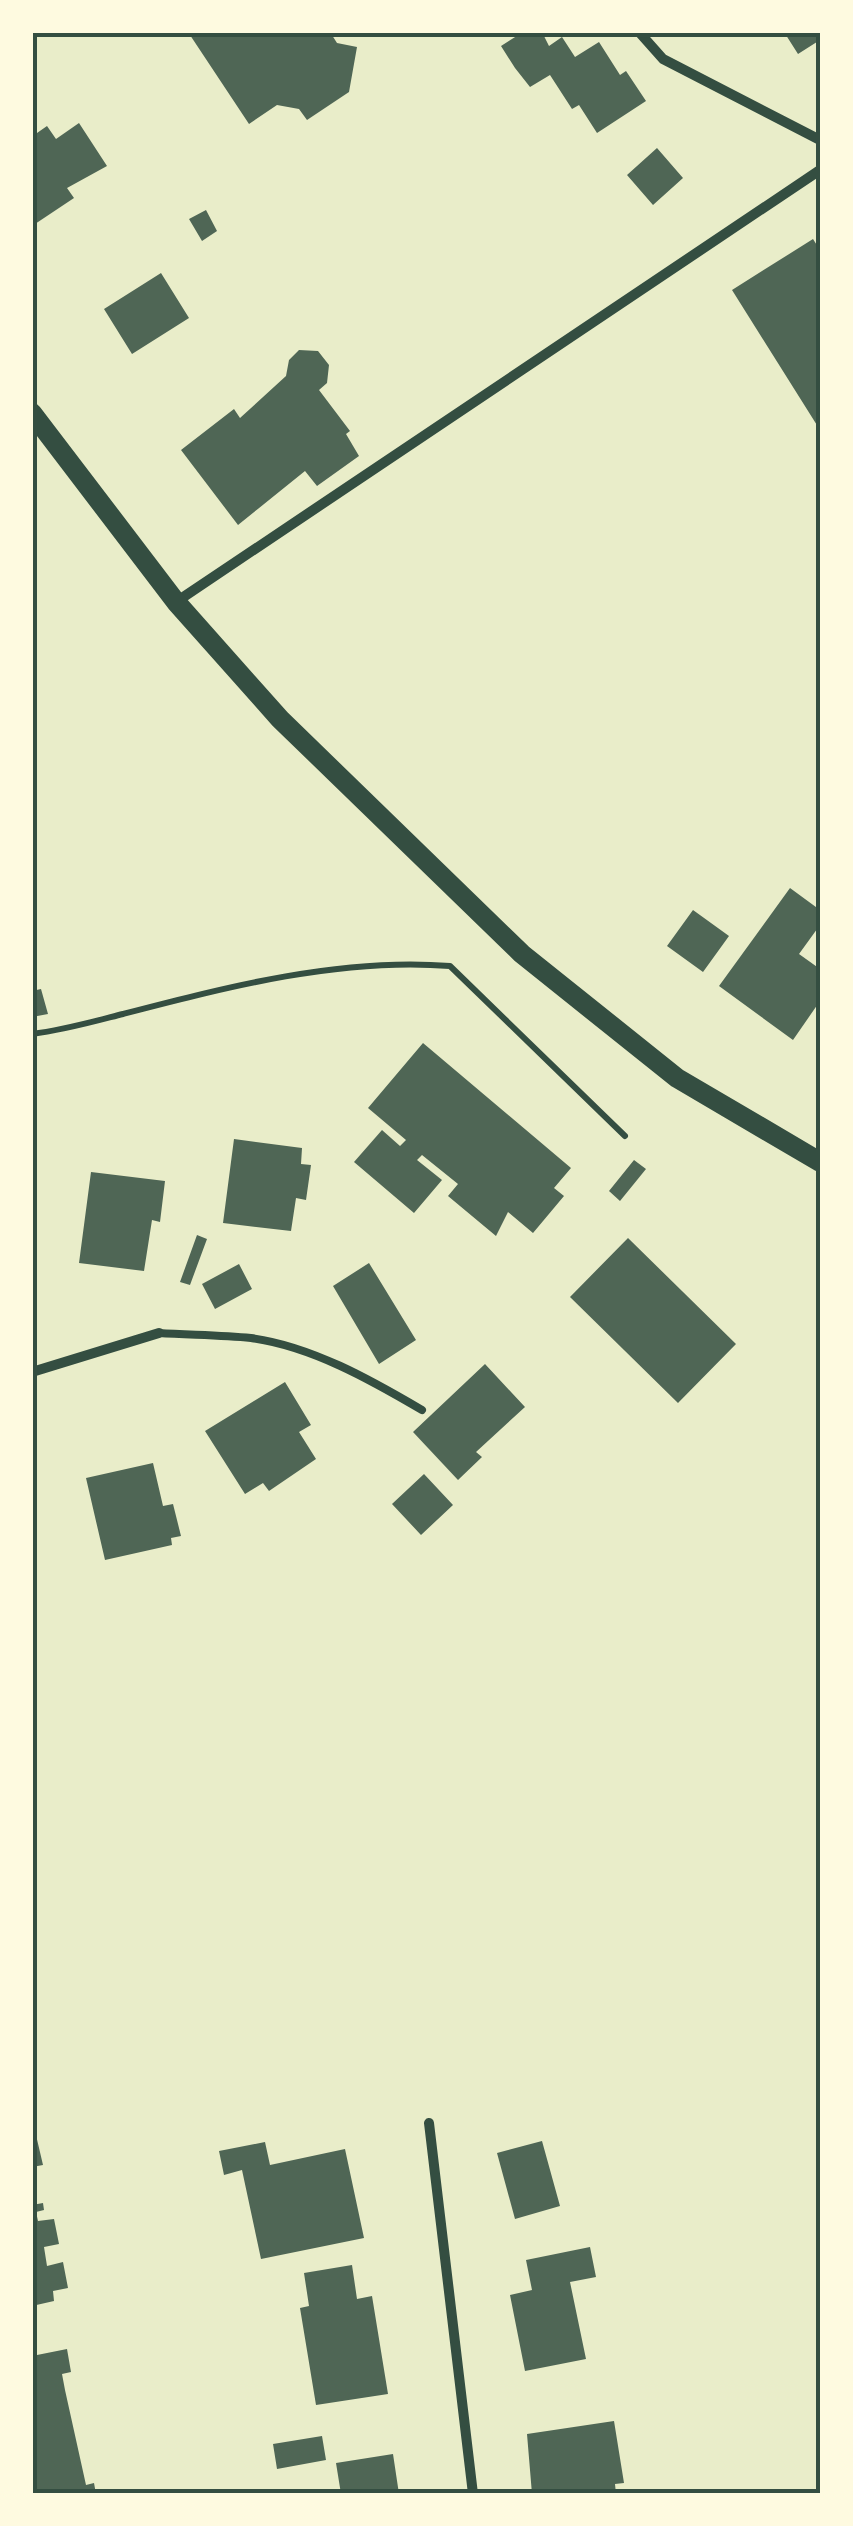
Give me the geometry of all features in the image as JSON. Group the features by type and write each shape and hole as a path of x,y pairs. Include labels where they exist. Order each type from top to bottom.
{"main road":[{"path":"32,413 176,602 280,719 522,954 677,1078 820,1162"}],"street":[{"path":"639,32 663,59 820,140"},
{"path":"176,602 820,170"},
{"path":"32,1372 159,1333"},
{"path":"429,2123 473,2494"}],"lane":[{"path":"159,1333 254,1339 280,1345 373,1382 422,1410"}],"path":[{"path":"32,1034 70,1030 123,1014 336,969 450,966 625,1136"}],"building":[{"path":"188,32 330,32 337,43 357,47 349,92 307,120 299,109 277,105 249,124"},
{"path":"523,32 542,32 549,46 562,37 575,57 599,42 620,75 626,71 646,101 597,133 579,105 572,109 550,75 530,87 515,68 501,46"},
{"path":"784,32 820,32 820,40 798,54"},
{"path":"79,123 107,166 67,188 74,198 32,226 32,126 37,133 47,126 56,139"},
{"path":"657,148 683,178 653,205 627,175"},
{"path":"206,210 217,231 202,241 189,219"},
{"path":"813,239 820,250 820,430 732,290"},
{"path":"161,273 189,318 132,354 104,309"},
{"path":"299,350 318,351 329,365 327,383 319,390 350,431 346,434 359,456 317,486 305,471 238,525 181,450 234,409 240,418 286,376 289,360"},
{"path":"790,888 820,910 820,925 799,954 820,969 820,1001 793,1040 719,986"},
{"path":"693,910 729,936 703,972 667,946"},
{"path":"41,989 48,1014 32,1017 32,991"},
{"path":"423,1043 571,1168 554,1188 564,1196 533,1233 508,1212 496,1236 448,1196 458,1184 422,1155 417,1160 442,1180 414,1213 354,1162 382,1130 400,1146 406,1140 368,1108"},
{"path":"234,1139 302,1148 301,1164 311,1165 306,1200 296,1198 291,1231 223,1223"},
{"path":"634,1160 646,1169 620,1201 609,1191"},
{"path":"91,1172 165,1181 160,1222 152,1220 144,1271 79,1263"},
{"path":"197,1235 207,1239 190,1285 180,1282"},
{"path":"628,1238 736,1344 678,1403 570,1297"},
{"path":"369,1263 416,1340 379,1364 333,1286"},
{"path":"239,1264 252,1289 215,1309 202,1284"},
{"path":"485,1364 525,1407 476,1452 482,1457 458,1480 413,1432"},
{"path":"285,1382 311,1425 299,1432 316,1459 269,1491 263,1483 245,1494 205,1431"},
{"path":"153,1463 163,1506 173,1504 181,1536 171,1538 172,1545 105,1560 86,1478"},
{"path":"424,1474 453,1505 421,1535 392,1504"},
{"path":"32,2118 43,2165 32,2167"},
{"path":"542,2141 560,2206 515,2219 497,2153"},
{"path":"265,2142 270,2165 345,2149 364,2238 261,2259 242,2170 224,2175 219,2151"},
{"path":"43,2203 44,2210 36,2212 38,2221 54,2219 59,2244 44,2247 47,2266 63,2262 68,2288 53,2291 54,2301 32,2306 32,2205"},
{"path":"590,2247 596,2277 570,2282 586,2359 525,2371 510,2295 532,2290 526,2260"},
{"path":"352,2265 357,2299 372,2296 388,2394 316,2405 300,2308 309,2306 304,2273"},
{"path":"67,2349 71,2372 62,2374 65,2390 86,2485 94,2483 96,2494 37,2494 32,2471 32,2356"},
{"path":"614,2421 624,2483 615,2484 616,2494 532,2494 527,2434"},
{"path":"322,2436 326,2460 277,2469 273,2444"},
{"path":"393,2454 399,2494 341,2494 336,2463"}]}
